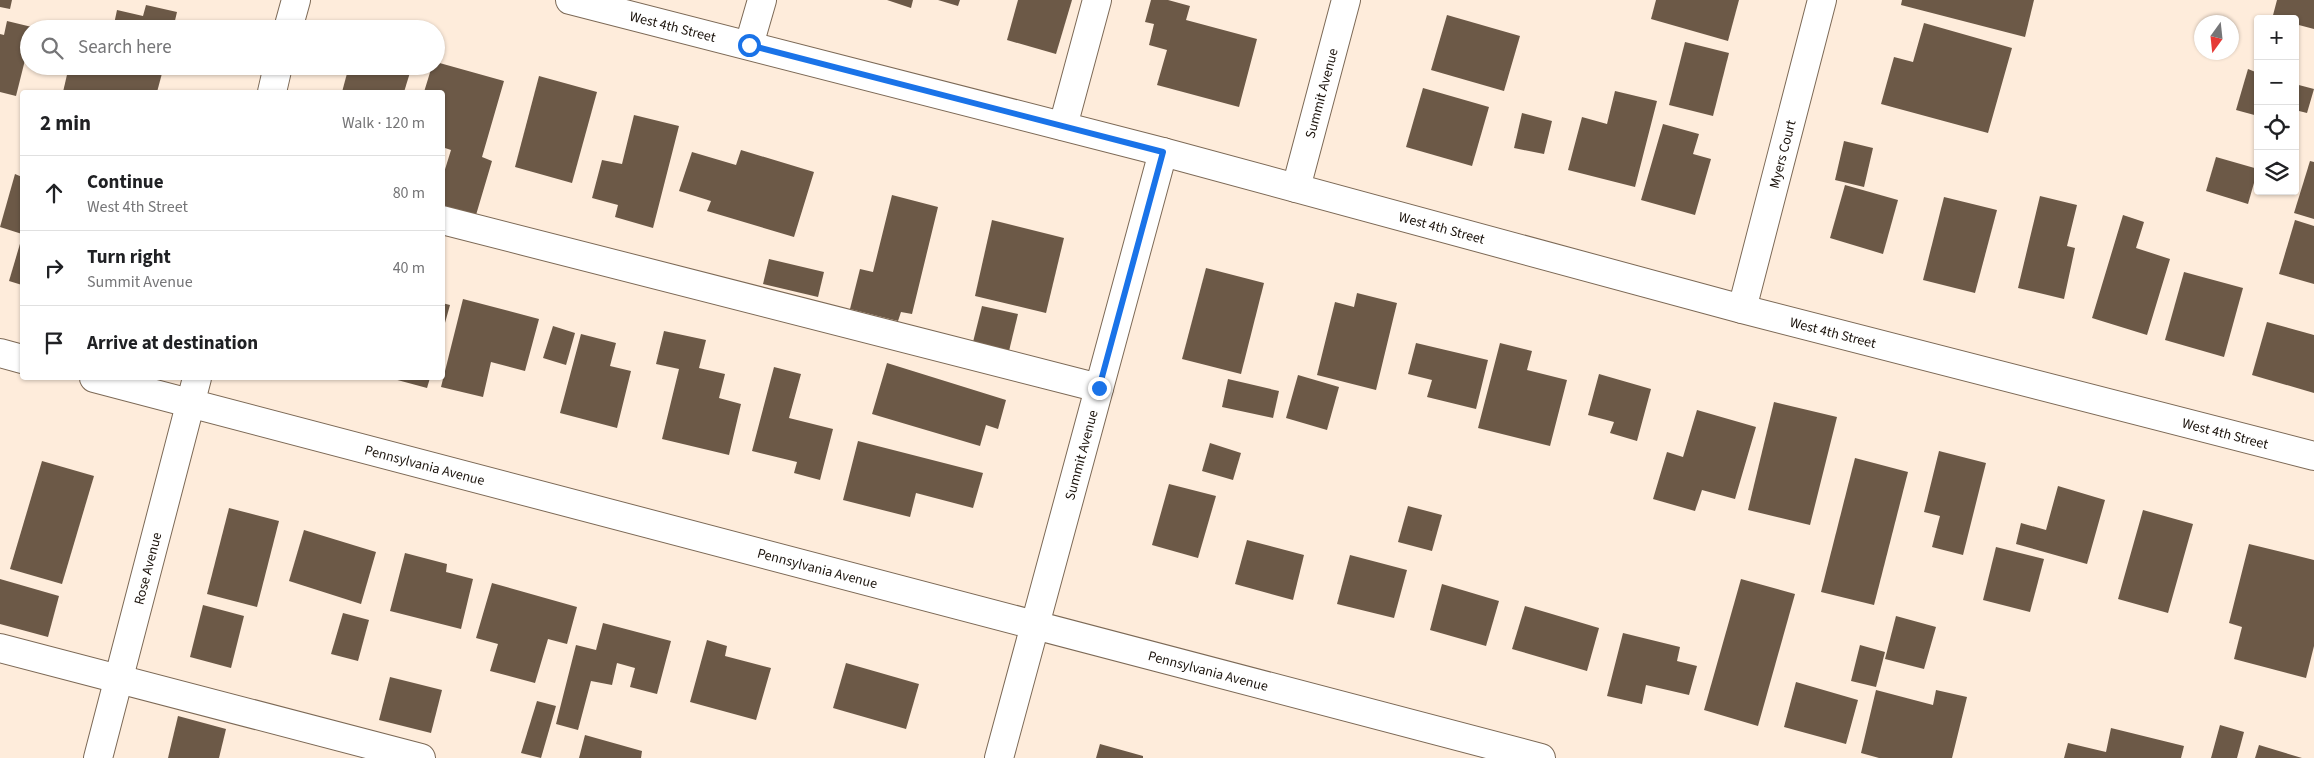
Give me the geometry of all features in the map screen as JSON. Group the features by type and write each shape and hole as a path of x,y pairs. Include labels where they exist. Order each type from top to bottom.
{"street":[{"path":"290,20 296,0"},
{"name":"West 4th Street","path":"570,0 1163,152 1742,309 2314,456"},
{"path":"749,45 762,0"},
{"path":"1063,126 1097,0"},
{"name":"Summit Avenue","path":"1296,188 1346,0"},
{"name":"Myers Court","path":"1742,309 1822,0"},
{"path":"272,90 276,75"},
{"name":"Summit Avenue","path":"1000,758 1163,152"},
{"path":"445,221 1099,388"},
{"path":"0,353 20,358"},
{"name":"Pennsylvania Avenue","path":"111,380 194,390 1035,626 1541,758"},
{"name":"Rose Avenue","path":"98,758 194,390"},
{"path":"0,648 421,758"}],"building":[{"path":"0,0 12,0 10,9 0,7"},
{"path":"887,0 913,0 911,8"},
{"path":"938,0 960,0 958,6"},
{"path":"1018,0 1072,0 1056,54 1007,40"},
{"path":"1151,0 1168,0 1190,6 1186,20 1257,39 1239,107 1157,85 1167,50 1149,45 1154,24 1145,22"},
{"path":"1656,0 1739,0 1728,41 1651,19"},
{"path":"1902,0 2034,0 2025,37 1901,5"},
{"path":"2277,0 2314,0 2314,29 2299,25 2299,15 2273,15"},
{"path":"146,5 177,12 175,20 115,20 117,10 143,16"},
{"path":"1447,15 1520,36 1504,91 1431,70"},
{"path":"7,21 20,24 21,75 16,96 0,92 0,34 4,35"},
{"path":"1924,23 2012,48 1988,133 1881,104 1894,57 1913,62"},
{"path":"1685,42 1729,53 1713,116 1669,105"},
{"path":"445,65 504,81 482,157 492,161 476,215 445,207 445,169 451,150 445,148 445,90 425,90 429,75 445,75"},
{"path":"2248,69 2254,71 2254,115 2236,110"},
{"path":"67,75 162,75 158,90 63,90"},
{"path":"347,75 409,75 405,90 343,90"},
{"path":"539,76 597,92 572,183 515,167"},
{"path":"2299,85 2314,89 2307,113 2299,111"},
{"path":"1423,88 1489,107 1472,166 1406,147"},
{"path":"1615,91 1657,101 1635,187 1568,170 1582,117 1607,124"},
{"path":"1522,113 1552,121 1544,154 1514,148"},
{"path":"634,115 679,126 653,228 615,217 618,205 592,198 602,160 622,164"},
{"path":"1663,124 1699,134 1693,154 1711,159 1695,215 1641,200"},
{"path":"1844,141 1873,148 1864,187 1835,180"},
{"path":"741,150 814,172 794,237 707,211 711,201 679,191 692,152 736,165"},
{"path":"2216,157 2254,168 2254,183 2248,204 2206,191"},
{"path":"2310,161 2314,162 2314,219 2294,213"},
{"path":"15,174 20,176 20,233 0,227"},
{"path":"1845,185 1898,200 1883,254 1830,238"},
{"path":"892,195 938,207 912,314 901,312 898,321 850,309 860,269 873,272"},
{"path":"2040,196 2077,205 2067,246 2075,248 2064,299 2018,288"},
{"path":"1944,197 1997,210 1975,293 1923,280"},
{"path":"2123,215 2144,222 2136,248 2170,259 2147,335 2092,318"},
{"path":"992,220 1064,238 1046,313 975,296"},
{"path":"2295,220 2314,226 2314,284 2279,274"},
{"path":"20,244 20,284 9,281"},
{"path":"769,259 824,272 818,297 763,284"},
{"path":"1206,268 1264,283 1241,374 1182,359"},
{"path":"2184,272 2243,288 2224,357 2165,340"},
{"path":"1357,293 1397,303 1376,390 1317,375 1335,302 1354,307"},
{"path":"463,299 539,319 525,371 491,362 483,397 441,387 443,380 445,380 445,371"},
{"path":"445,304 450,305 445,323"},
{"path":"982,306 1018,314 1009,351 973,342"},
{"path":"2267,322 2314,335 2314,393 2252,375"},
{"path":"553,326 575,333 566,365 543,358"},
{"path":"664,331 706,340 699,368 725,374 719,398 741,404 729,455 662,439 679,369 656,364"},
{"path":"581,334 616,343 610,366 631,371 617,428 560,413"},
{"path":"1416,343 1488,360 1476,409 1427,397 1432,380 1408,374"},
{"path":"1500,343 1532,351 1527,370 1567,380 1550,446 1478,428"},
{"path":"887,363 1006,400 998,429 986,425 980,446 872,414"},
{"path":"774,367 801,374 789,418 833,429 820,480 794,473 797,462 752,451"},
{"path":"1599,374 1651,389 1637,441 1610,433 1614,422 1588,415"},
{"path":"1298,375 1339,387 1327,430 1286,418"},
{"path":"1228,379 1279,391 1273,418 1222,407"},
{"path":"397,380 429,380 427,388"},
{"path":"1774,402 1837,417 1810,525 1748,510"},
{"path":"1697,410 1756,427 1735,499 1702,490 1695,511 1653,499 1667,452 1683,457"},
{"path":"858,441 983,473 973,508 916,493 910,517 843,500"},
{"path":"1210,443 1241,453 1233,480 1202,471"},
{"path":"1939,451 1986,463 1963,555 1932,547 1940,516 1924,512"},
{"path":"1855,458 1908,472 1874,605 1821,592"},
{"path":"42,461 94,476 62,584 10,569"},
{"path":"1169,484 1216,496 1198,558 1152,545"},
{"path":"2058,486 2105,500 2087,564 2016,544 2021,523 2046,530"},
{"path":"1408,506 1442,515 1432,551 1398,542"},
{"path":"229,508 279,521 257,607 207,594"},
{"path":"2143,510 2193,524 2168,613 2118,599"},
{"path":"304,530 376,552 361,604 289,581"},
{"path":"1247,540 1304,555 1293,600 1235,584"},
{"path":"2249,544 2314,560 2314,646 2306,678 2234,659 2242,627 2229,623"},
{"path":"1996,547 2044,559 2030,612 1983,600"},
{"path":"405,553 447,564 446,572 473,579 461,629 390,611"},
{"path":"1350,555 1407,570 1394,618 1337,604"},
{"path":"0,579 59,596 48,637 0,624"},
{"path":"1741,579 1795,594 1758,726 1704,710"},
{"path":"492,583 577,607 567,644 548,639 535,683 490,671 498,644 476,638"},
{"path":"1442,584 1499,601 1486,646 1430,630"},
{"path":"203,605 244,616 231,668 190,657"},
{"path":"1525,606 1599,628 1587,671 1512,649"},
{"path":"343,613 369,620 358,661 331,654"},
{"path":"1896,616 1936,627 1924,669 1885,659"},
{"path":"603,623 671,641 657,694 630,687 635,668 617,663 612,685 591,681 578,730 556,724 576,645 596,650"},
{"path":"1623,633 1680,647 1677,661 1697,666 1689,695 1646,685 1642,704 1607,696"},
{"path":"707,640 727,646 725,656 771,668 756,720 690,702"},
{"path":"1860,645 1885,652 1876,687 1851,681"},
{"path":"846,663 919,684 906,729 833,708"},
{"path":"390,677 442,690 431,733 379,720"},
{"path":"1796,682 1858,700 1846,744 1784,727"},
{"path":"1876,690 1933,705 1936,690 1967,697 1952,758 1879,758 1861,753"},
{"path":"537,701 556,706 541,758 521,753"},
{"path":"178,716 226,729 219,758 168,758"},
{"path":"2220,725 2244,732 2237,758 2211,758"},
{"path":"2111,728 2184,746 2181,758 2064,758 2068,743 2106,752"},
{"path":"585,735 642,751 641,758 579,758"},
{"path":"1100,744 1143,756 1143,758 1096,758"},
{"path":"2259,745 2302,758 2255,758"}],"route":[{"path":"749,45 1163,152 1099,388"}]}
